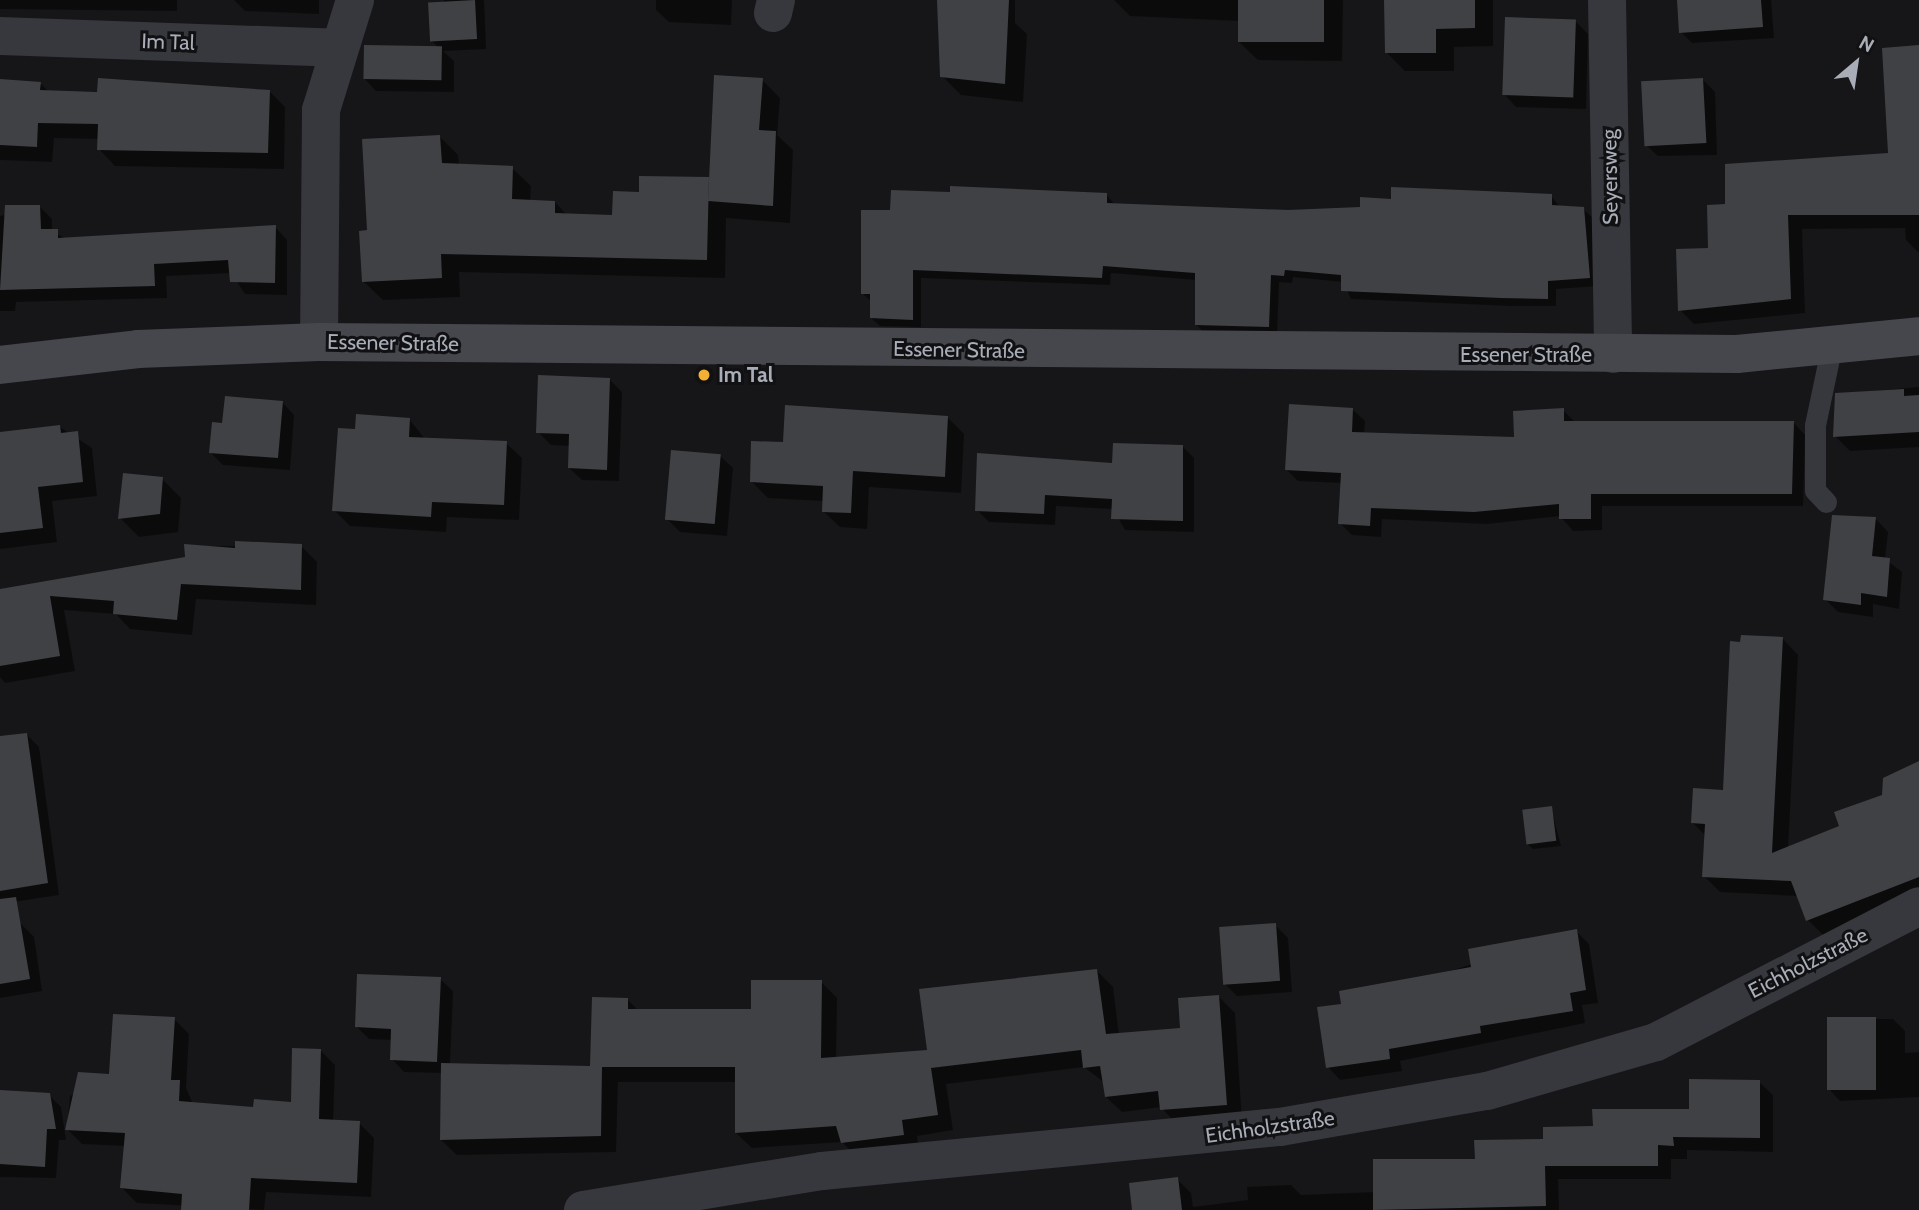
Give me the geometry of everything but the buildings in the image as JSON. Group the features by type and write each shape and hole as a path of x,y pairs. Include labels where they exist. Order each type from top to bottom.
{"street":[{"path":"319,342 318,162 321,110 337,48 355,0"},
{"name":"Seyersweg","path":"1607,0 1613,354"},
{"name":"Im Tal","path":"0,36 337,48"},
{"name":"Essener Straße","path":"0,365 138,349 319,342 1737,354 1919,336"},
{"name":"Eichholzstraße","path":"583,1210 822,1171 1280,1127 1488,1091 1656,1042 1919,906"}],"lane":[{"path":"1826,502 1815,490 1815,425 1832,344"}],"place":[{"name":"Im Tal","path":"704,375"}]}
